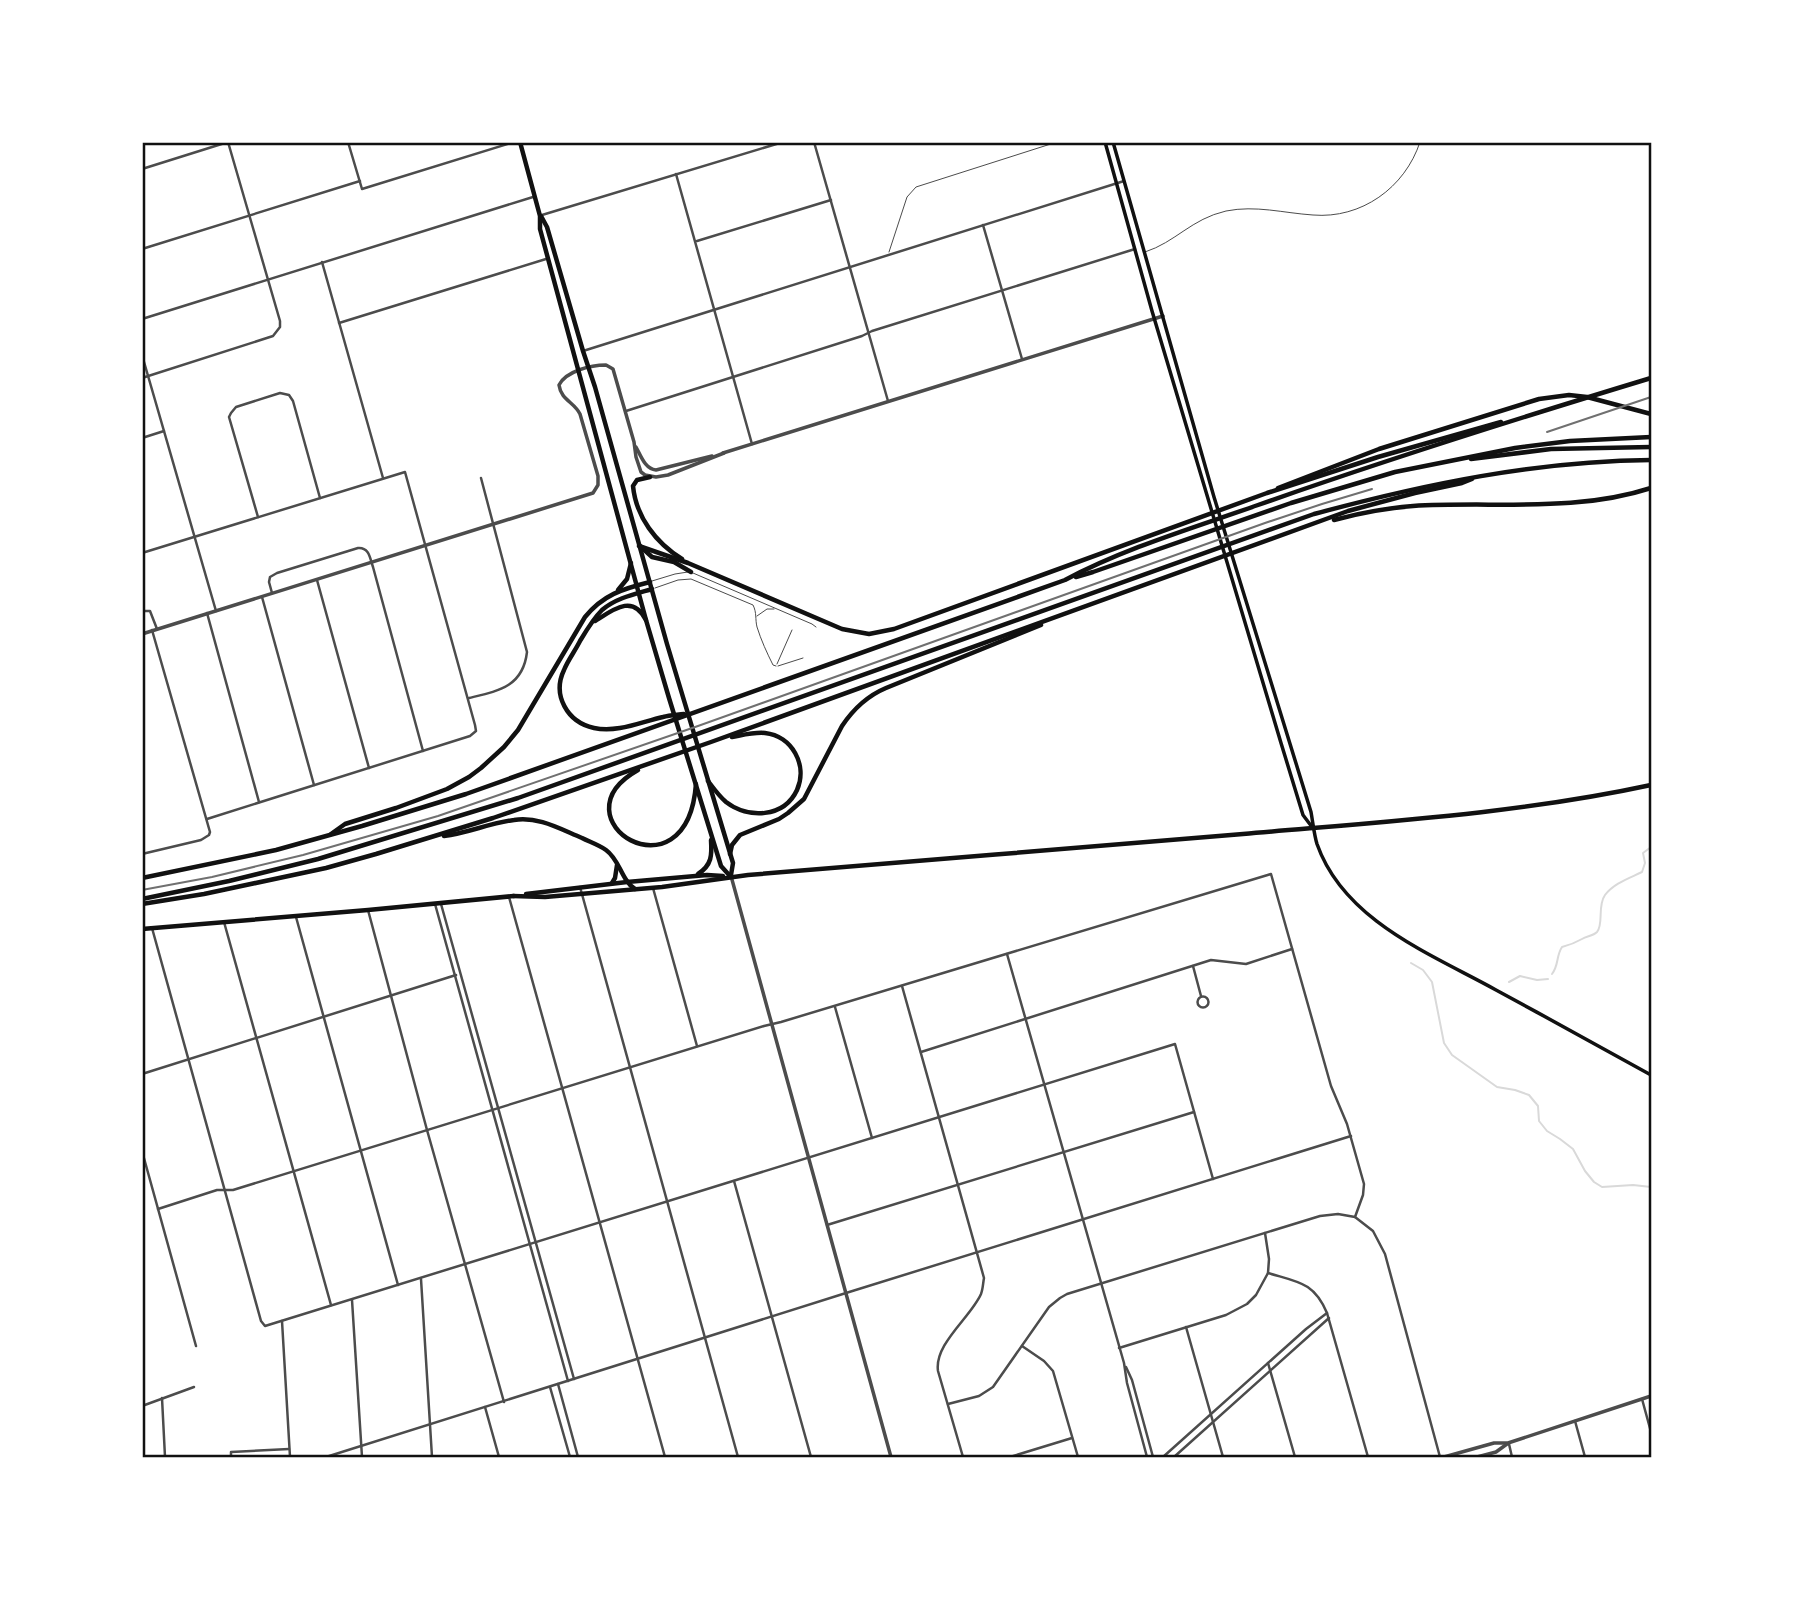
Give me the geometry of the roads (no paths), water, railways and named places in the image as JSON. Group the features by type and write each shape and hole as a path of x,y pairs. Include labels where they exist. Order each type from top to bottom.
{"main road":[{"path":"520,142 540,216 540,229 646,620 721,866 731,876"},
{"path":"1105,142 1154,318 1303,815 1314,828"},
{"path":"1113,142 1214,497 1311,812 1317,844 1337,880 1362,908 1416,948 1651,1075"},
{"path":"540,216 548,227 599,399 639,546 733,863 731,876"},
{"path":"1065,580 1091,566 1368,467 1651,378"},
{"path":"639,546 688,563 842,629 858,633 883,632 1267,493 1361,456 1539,399 1569,395 1596,398 1649,413"},
{"path":"1267,493 1391,453 1559,407"},
{"path":"142,878 327,837 467,794 1065,580 1372,478 1482,453 1542,444 1651,437"},
{"path":"1439,463 1551,449 1651,447"},
{"path":"142,902 318,859 530,794 1314,514 1378,497 1525,468 1651,460"},
{"path":"142,902 204,894 326,868 493,818 1363,506 1462,483 1480,476"},
{"path":"650,477 637,480 633,486 645,522 663,546 688,563"},
{"path":"1309,527 1391,508 1578,503 1617,498 1651,488"},
{"path":"639,546 652,557 674,562 691,572"},
{"path":"617,591 625,582 631,563"},
{"path":"327,837 345,824 447,789 481,768 505,747 518,730 584,617 598,603 617,591 650,582"},
{"path":"652,589 623,598 602,611 563,671 559,685 561,702 571,716 593,728 639,724 665,716 692,713"},
{"path":"592,624 617,608 629,605 642,611 646,620"},
{"path":"730,854 740,835 779,819 804,799 842,726 856,707 870,696 1071,611"},
{"path":"708,782 720,797 734,807 763,814 776,810 790,800 797,790 801,775 793,749 781,738 773,735 755,733 711,742"},
{"path":"653,762 620,781 609,801 609,813 614,826 631,842 652,846 662,844 682,831 689,820 696,784"},
{"path":"142,929 438,904 612,883 707,875 731,876 1520,809 1651,785"},
{"path":"433,837 458,834 511,820 535,820 550,824 610,853 627,882 635,889"},
{"path":"694,876 709,865 712,858 711,832"},
{"path":"612,883 617,864"},
{"path":"511,896 545,897 653,888 731,876"}],"street":[{"path":"142,169 228,142 280,321 279,331 273,336 142,378"},
{"path":"348,142 362,189 513,142"},
{"path":"540,216 783,142"},
{"path":"814,142 888,402"},
{"path":"676,174 752,444"},
{"path":"142,249 360,181"},
{"path":"583,351 1124,181"},
{"path":"142,318 535,196"},
{"path":"696,241 831,200"},
{"path":"983,225 1022,359"},
{"path":"626,411 1135,249"},
{"path":"339,323 548,259"},
{"path":"322,262 383,479"},
{"path":"142,634 588,495 596,490 598,476 580,414 559,390 560,381 564,377 579,370 606,365 613,369 639,466 645,475 650,477 668,475 752,444 1163,316"},
{"path":"142,355 216,611"},
{"path":"258,517 230,422 231,413 236,407 280,393 289,395 293,401 320,498"},
{"path":"142,438 164,431"},
{"path":"634,442 646,466 656,470 724,453"},
{"path":"142,553 405,472 476,731 470,736 207,819"},
{"path":"468,699 497,691 517,679 524,667 527,652 481,478"},
{"path":"272,593 269,582 272,575 346,551 365,549 424,751"},
{"path":"317,580 369,768"},
{"path":"262,597 314,785"},
{"path":"142,611 150,611 209,826 209,835 201,840 142,854"},
{"path":"207,614 259,802"},
{"path":"158,1209 218,1190 233,1191 697,1046 1271,874 1331,1086 1351,1136 1364,1190 1355,1217"},
{"path":"731,876 891,1457"},
{"path":"579,887 738,1457"},
{"path":"653,888 697,1046"},
{"path":"511,896 665,1457"},
{"path":"438,904 574,1379"},
{"path":"438,904 454,975 568,1381"},
{"path":"368,910 504,1402"},
{"path":"295,916 398,1285"},
{"path":"224,922 331,1305"},
{"path":"152,928 261,1321 265,1326 1175,1044 1213,1179"},
{"path":"921,1052 1211,960 1246,964 1293,949"},
{"path":"1007,954 1119,1348 1132,1381 1153,1457"},
{"path":"1193,966 1202,997"},
{"path":"142,1074 460,974"},
{"path":"902,986 984,1278 981,1294 942,1350 938,1361 963,1457"},
{"path":"834,1006 872,1138"},
{"path":"827,1225 1194,1112"},
{"path":"326,1457 1351,1136"},
{"path":"142,1151 197,1346"},
{"path":"734,1181 811,1457"},
{"path":"948,1404 989,1391 1054,1302 1067,1294 1329,1214 1355,1217 1373,1231 1385,1254 1442,1457 1494,1443 1508,1443 1651,1396"},
{"path":"1119,1348 1241,1308 1256,1295 1268,1273 1269,1259 1264,1233"},
{"path":"1268,1273 1304,1284 1321,1299 1328,1313 1368,1457"},
{"path":"421,1278 432,1457"},
{"path":"352,1299 362,1457"},
{"path":"1163,1457 1306,1329 1328,1313"},
{"path":"1174,1457 1329,1318"},
{"path":"282,1320 290,1457"},
{"path":"1186,1327 1223,1457"},
{"path":"1022,1346 1044,1361 1053,1371 1078,1457"},
{"path":"1124,1363 1147,1457"},
{"path":"1268,1363 1295,1457"},
{"path":"558,1384 578,1457"},
{"path":"142,1406 194,1387"},
{"path":"550,1387 570,1457"},
{"path":"162,1398 165,1457"},
{"path":"1642,1399 1651,1432"},
{"path":"485,1408 499,1457"},
{"path":"1575,1421 1585,1457"},
{"path":"1010,1457 1072,1438"},
{"path":"1477,1457 1496,1452 1508,1443"},
{"path":"1508,1443 1513,1457"},
{"path":"231,1455 289,1449"}],"lane":[{"path":"890,254 907,197 916,187 1056,142"},
{"path":"1144,253 1163,245 1200,220 1229,211 1249,208 1326,215 1345,213 1362,207 1385,193 1399,180 1415,156 1420,142"},
{"path":"650,582 691,572 816,627"},
{"path":"652,589 678,580 691,579 753,605 757,616 756,624 773,665 776,666"},
{"path":"757,616 767,609 776,609"},
{"path":"776,666 792,630"},
{"path":"776,666 803,658"}],"waterway":[{"path":"1552,974 1562,947 1597,932 1605,895 1617,884 1642,872 1645,863 1643,853 1651,847"},
{"path":"1411,963 1423,970 1432,982 1444,1043 1452,1055 1497,1087 1529,1095 1538,1106 1539,1121 1547,1131 1573,1149 1594,1182 1602,1187 1651,1187"},
{"path":"1509,982 1520,976 1537,980 1548,979"}],"railway":[{"path":"1547,432 1651,397"},
{"path":"142,890 212,877 303,855 438,816 1265,523 1372,489"}]}
